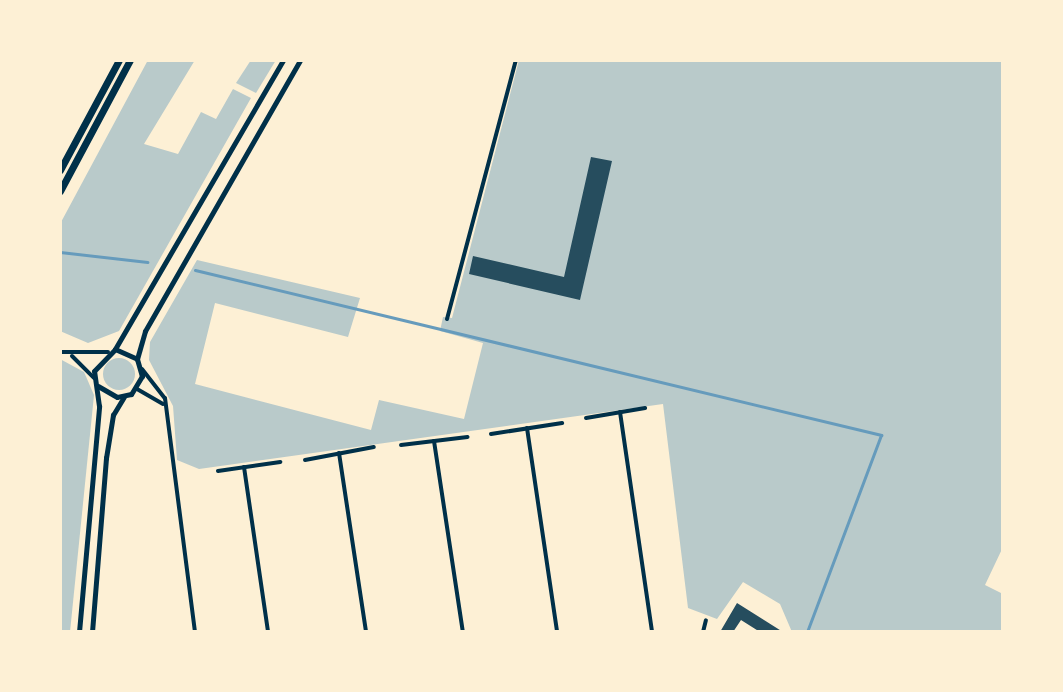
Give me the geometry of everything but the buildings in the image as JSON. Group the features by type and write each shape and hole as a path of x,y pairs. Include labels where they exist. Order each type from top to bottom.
{"highway":[{"path":"60,170 119,60"},
{"path":"60,191 130,60"}],"street":[{"path":"60,352 70,355 115,349 283,60"},
{"path":"137,359 145,331 300,60"},
{"path":"447,319 516,60"},
{"path":"115,349 137,359 161,390 195,632"},
{"path":"79,632 96,383 108,352"},
{"path":"70,355 96,383 124,397"},
{"path":"92,632 106,458 113,415 124,397 137,389 142,369"},
{"path":"137,389 161,399 166,418"},
{"path":"586,418 645,408"},
{"path":"620,412 652,632"},
{"path":"491,434 562,423"},
{"path":"527,428 557,632"},
{"path":"401,445 468,437"},
{"path":"434,441 463,632"},
{"path":"305,460 374,447"},
{"path":"339,453 366,632"},
{"path":"218,471 280,462"},
{"path":"244,467 268,632"},
{"path":"703,632 706,620"}],"shaded area":[{"path":"148,60 195,60 144,144 178,154 201,112 216,119 233,89 251,98 119,331 88,343 60,331 60,224"},
{"path":"251,60 276,60 256,93 236,83"},
{"path":"519,60 1003,60 1003,547 985,585 1003,594 1003,632 792,632 780,604 743,582 717,619 688,608 663,404 199,469 177,460 173,406 149,360 150,342 197,260 360,298 348,337 215,303 195,384 371,430 379,400 464,419 483,343 440,331 443,317 452,318"},
{"path":"119,358 130,363 135,374 130,385 119,390 108,385 103,374 108,363"},
{"path":"60,359 84,372 94,395 70,632 60,632"}],"waterway":[{"path":"60,252 147,262"},
{"path":"195,270 881,435 807,632"}]}
